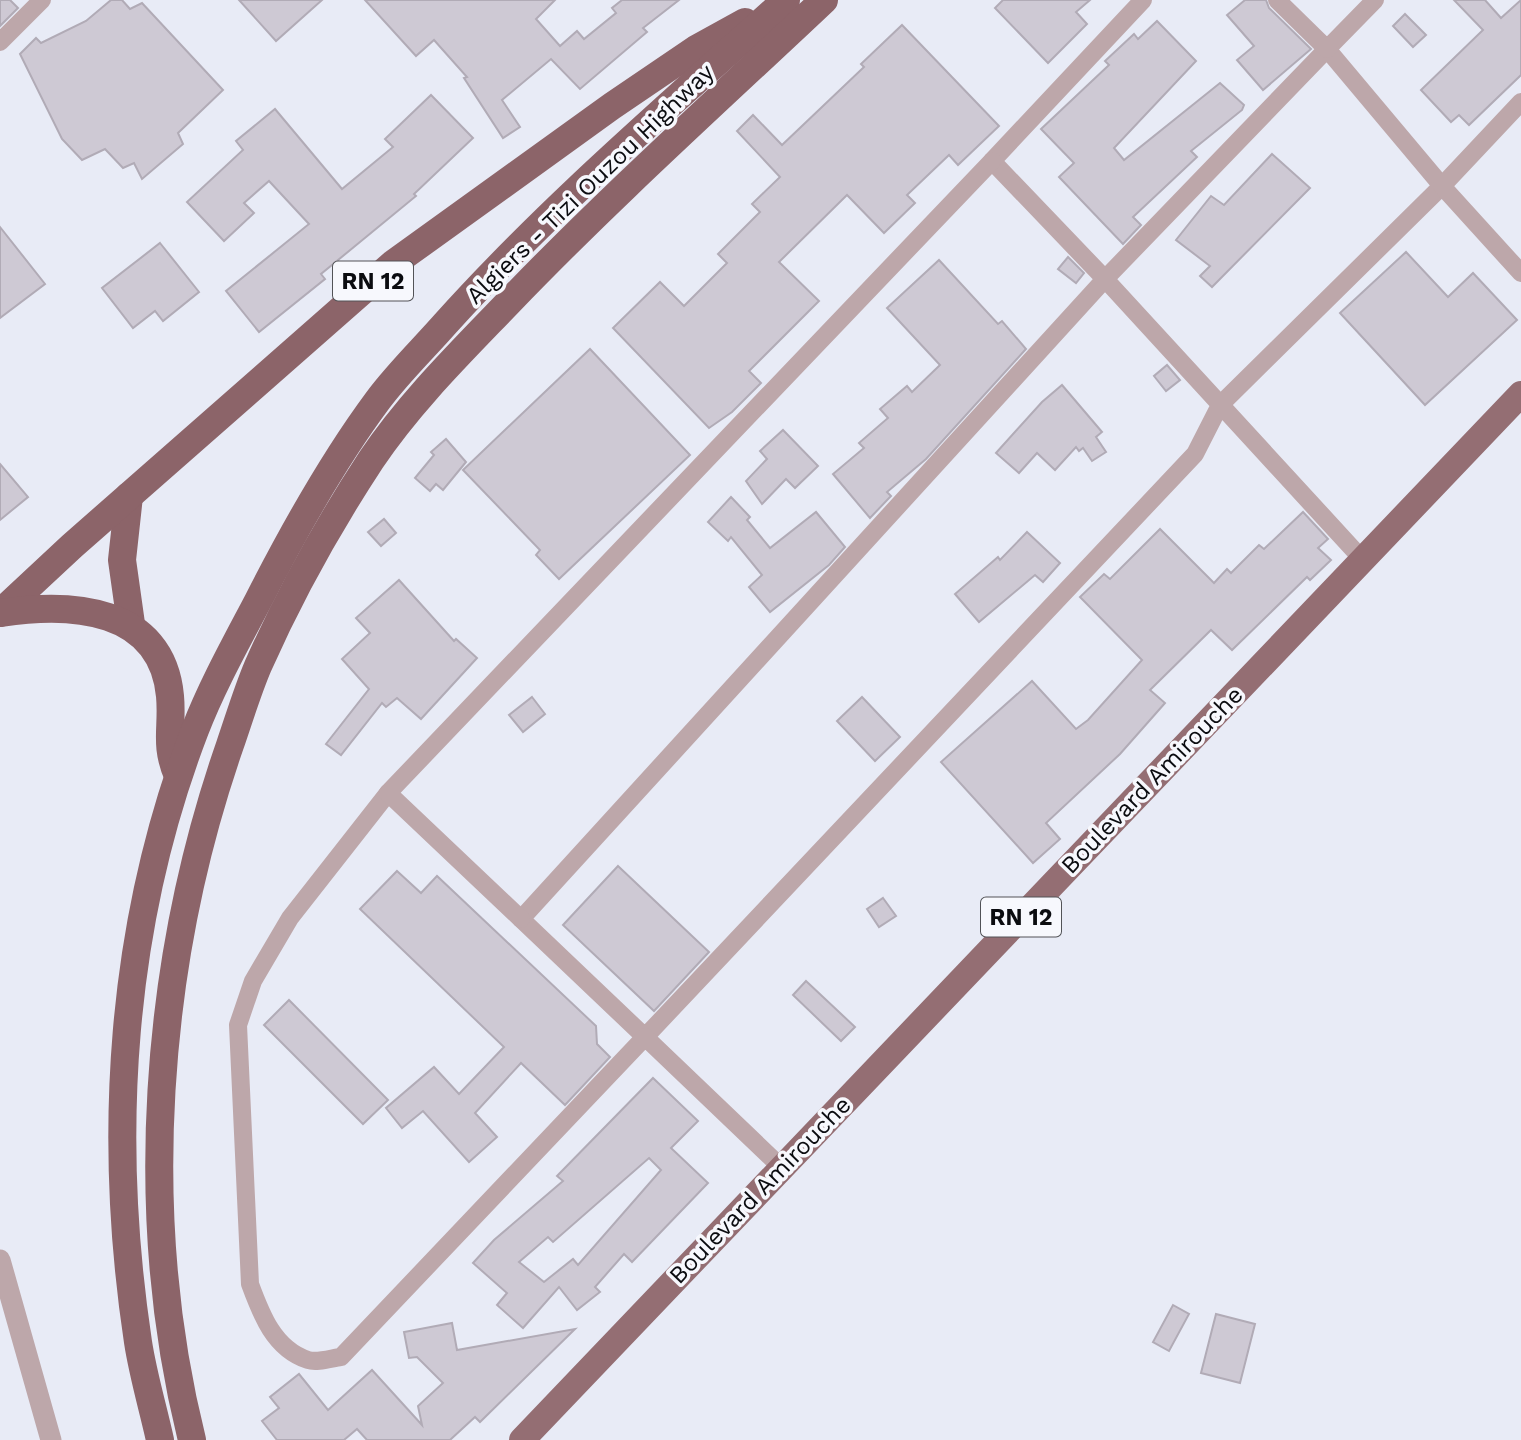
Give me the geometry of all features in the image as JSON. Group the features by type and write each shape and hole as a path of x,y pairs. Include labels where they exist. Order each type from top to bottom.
{"highway":[{"name":"Algiers - Tizi Ouzou Highway","path":"192,1440 173,1345 161,1241 160,1160 166,1044 179,930 206,820 257,668 318,551 372,460 411,409 456,357 565,244 824,0"},
{"name":"Algiers - Tizi Ouzou Highway","path":"160,1440 136,1332 124,1216 122,1110 127,1013 139,930 159,834 197,724 296,528 379,399 486,279 586,181 785,1"},
{"name":"RN 12","path":"0,613 394,263 517,172 685,56 785,1"},
{"path":"130,496 122,560 131,624 156,654 167,679 170,699 168,750 178,776"},
{"path":"0,613 27,609 66,609 131,624"}],"main road":[{"name":"Boulevard Amirouche","path":"522,1440 1521,394"}],"street":[{"path":"0,41 42,0"},
{"path":"1143,0 388,793 290,918 253,981 237,1025 250,1284 262,1320 287,1349 310,1361 341,1357 1195,454 1220,405 1442,186 1521,102"},
{"path":"1277,0 1327,49 1442,186 1521,273"},
{"path":"521,919 1105,279 1375,0"},
{"path":"992,161 1105,279 1363,560"},
{"path":"388,793 782,1168"},
{"path":"0,1260 51,1440"}],"building":[{"path":"0,0 10,0 18,8 0,26"},
{"path":"111,0 122,0 130,9 142,3 223,90 178,133 183,144 142,179 134,163 123,168 105,149 82,160 62,139 20,54 36,38 41,43 86,21"},
{"path":"239,0 322,0 276,41"},
{"path":"365,0 555,0 536,19 560,46 577,31 584,39 616,13 612,8 622,0 679,0 643,28 647,32 580,89 551,59 502,100 520,127 503,138 464,78 467,77 434,40 416,56"},
{"path":"1003,0 1090,0 1076,12 1087,24 1048,63 995,8"},
{"path":"1245,0 1266,0 1269,8 1311,49 1263,90 1237,60 1254,46 1227,15"},
{"path":"1454,0 1485,0 1501,18 1521,0 1521,75 1469,125 1459,115 1451,122 1421,90 1483,30"},
{"path":"1405,14 1426,35 1413,47 1393,26"},
{"path":"1157,21 1196,61 1114,148 1124,160 1220,83 1244,105 1242,110 1191,151 1197,157 1133,217 1141,225 1123,244 1059,177 1074,163 1041,129 1109,65 1105,61 1134,34 1138,39"},
{"path":"902,25 999,126 958,165 949,155 907,195 915,203 884,233 847,195 779,262 819,301 749,371 761,383 732,412 709,428 613,328 660,282 684,306 727,263 718,254 760,212 752,204 780,177 737,131 753,115 782,145 864,67 861,64"},
{"path":"431,95 473,138 414,194 416,196 321,274 325,279 259,332 226,291 309,224 269,181 244,203 254,213 224,241 187,202 243,150 236,141 275,109 342,189 393,147 385,139"},
{"path":"1272,154 1310,188 1212,287 1200,276 1210,266 1176,240 1211,196 1224,205"},
{"path":"0,227 45,284 0,318"},
{"path":"160,243 199,292 163,321 155,311 133,328 102,288"},
{"path":"1406,252 1448,297 1473,273 1517,320 1425,405 1340,313"},
{"path":"1068,257 1084,273 1076,283 1058,269"},
{"path":"939,260 998,324 1002,321 1026,349 926,459 887,492 891,496 870,518 833,474 864,448 859,443 888,418 880,409 907,386 912,392 940,365 887,308"},
{"path":"590,349 690,455 559,579 536,555 540,550 463,470"},
{"path":"1167,365 1180,380 1166,391 1154,376"},
{"path":"1062,385 1102,432 1096,437 1106,452 1092,461 1083,448 1079,451 1076,447 1055,470 1037,453 1019,473 996,453 1042,402"},
{"path":"783,430 818,466 795,488 786,479 762,504 746,481 767,459 760,451"},
{"path":"446,439 466,462 443,490 436,484 430,491 415,478 434,455 431,452"},
{"path":"0,464 28,497 0,520"},
{"path":"731,497 750,517 747,520 770,548 816,512 845,547 829,565 770,612 749,587 762,575 731,537 728,541 708,522"},
{"path":"1303,512 1328,539 1318,548 1331,560 1310,580 1307,577 1232,650 1211,630 1150,690 1165,703 1120,754 1046,823 1060,839 1033,863 941,762 1032,681 1076,729 1088,720 1142,660 1080,597 1104,574 1110,579 1160,529 1214,583 1227,569 1231,573 1259,545 1264,549"},
{"path":"384,519 396,533 381,546 368,532"},
{"path":"1027,532 1060,563 1043,582 1035,575 979,622 955,594 998,557 1000,560"},
{"path":"399,580 454,641 456,639 477,658 421,719 397,698 386,707 382,703 341,755 326,744 369,689 342,659 370,633 356,618"},
{"path":"532,697 545,714 523,732 509,715"},
{"path":"862,697 900,737 875,761 837,721"},
{"path":"618,866 709,952 654,1011 563,925"},
{"path":"397,871 421,893 437,876 596,1026 597,1044 610,1057 565,1105 521,1063 475,1113 497,1137 469,1162 423,1111 402,1128 386,1108 434,1067 459,1094 504,1047 360,909"},
{"path":"883,898 896,916 879,927 867,909"},
{"path":"806,981 855,1027 841,1041 793,995"},
{"path":"289,1000 388,1100 363,1124 264,1025"},
{"path":"653,1078 698,1121 671,1148 708,1183 632,1262 624,1254 595,1287 600,1292 577,1310 559,1287 523,1328 497,1305 507,1293 473,1263 494,1240 563,1181 557,1176","holes":["649,1158 661,1170 578,1265 573,1259 544,1282 519,1262 548,1237 553,1242"]},
{"path":"1173,1305 1189,1314 1169,1351 1153,1342"},
{"path":"1216,1314 1255,1324 1240,1383 1201,1373"},
{"path":"452,1323 457,1350 575,1329 480,1422 475,1417 450,1440 367,1440 357,1429 344,1440 277,1440 262,1421 279,1408 270,1397 299,1374 328,1410 372,1370 422,1425 418,1406 443,1383 417,1357 409,1358 404,1332"}]}
